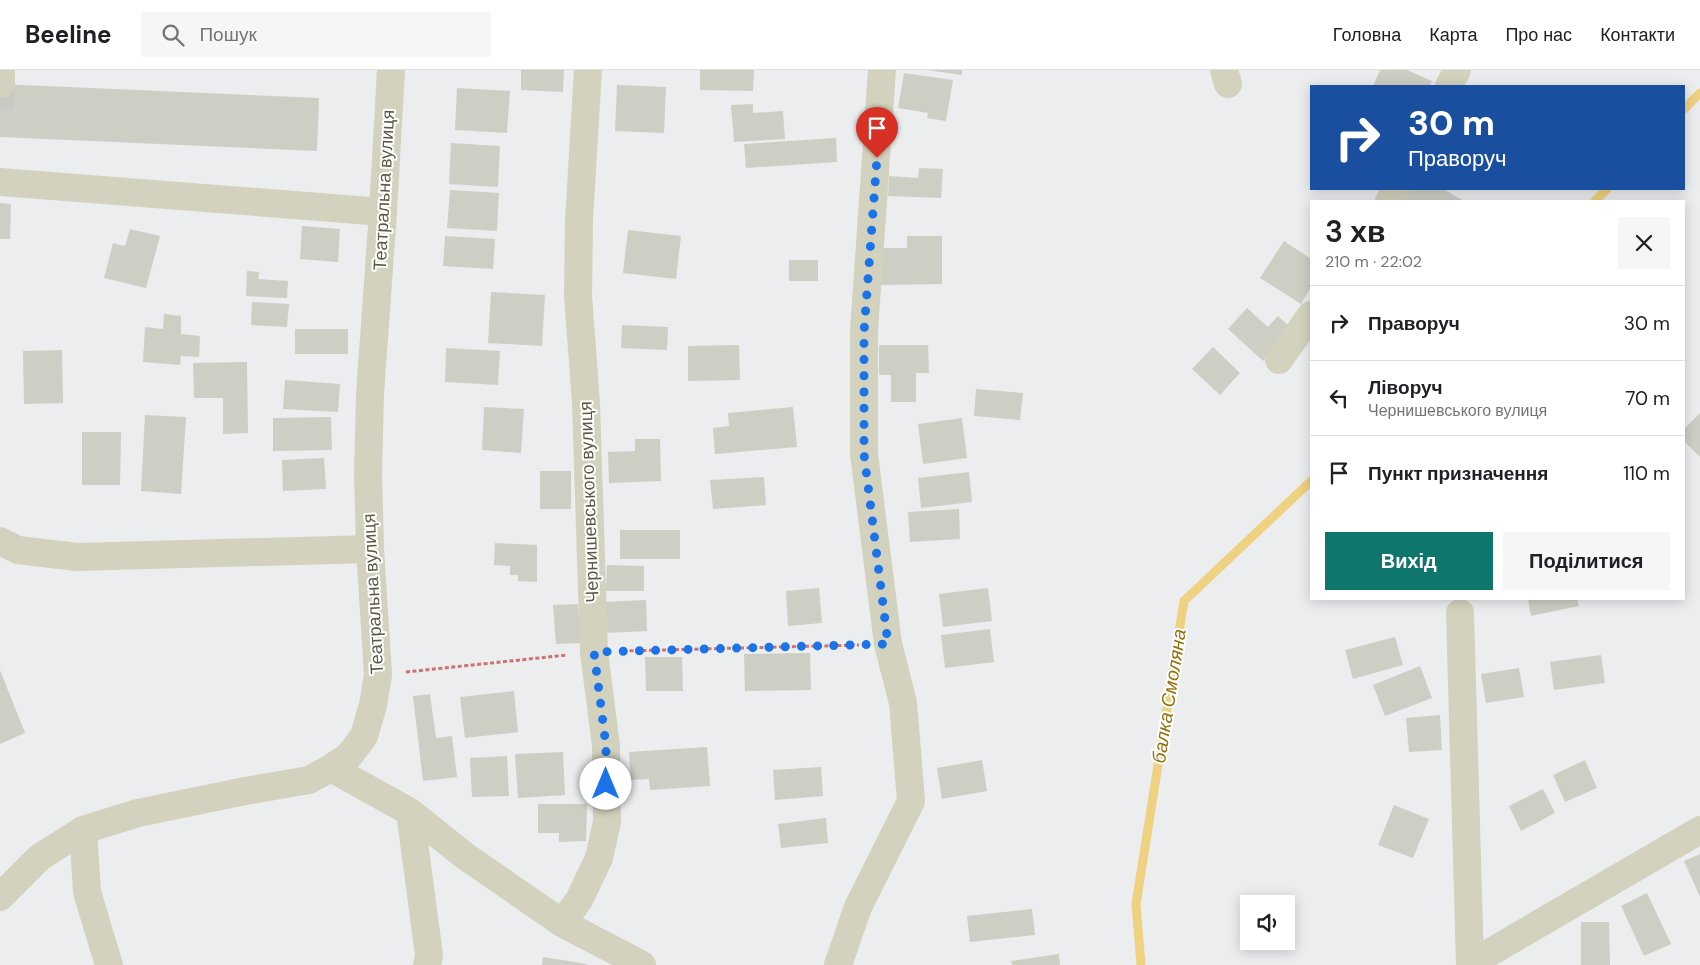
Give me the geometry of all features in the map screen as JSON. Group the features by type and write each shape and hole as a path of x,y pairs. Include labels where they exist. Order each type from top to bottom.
{"street":[{"name":"Театральна вулиця","path":"0,897 40,857 83,830 138,813 309,780 349,756 364,736 373,705 378,675 370,549 368,473 370,394 383,212 390,70"},
{"name":"Чернишевського вулиця","path":"562,923 578,900 598,858 607,822 606,746 594,652 587,432 578,295 579,220 588,70"},
{"path":"838,965 858,907 911,801 903,703 888,644 864,454 864,332 882,70"},
{"path":"1450,85 1457,70"},
{"path":"0,182 383,212"},
{"path":"1279,360 1310,316"},
{"path":"0,541 18,550 77,557 370,549"},
{"path":"1460,613 1470,964 1700,830"},
{"path":"331,768 410,812 465,856 562,923 642,965"},
{"path":"410,812 429,955 427,965"},
{"path":"83,830 87,892 108,965"}],"path":[{"path":"378,675 594,652 888,644"}],"building":[{"path":"521,70 564,70 563,92 521,90"},
{"path":"700,70 754,70 753,91 700,90"},
{"path":"927,70 962,70 962,75"},
{"path":"1380,70 1407,70 1432,81 1430,85 1373,85"},
{"path":"904,73 953,80 946,121 927,118 928,113 898,108"},
{"path":"0,84 319,98 317,151 0,137"},
{"path":"617,85 666,87 664,133 615,131"},
{"path":"457,88 510,91 507,133 455,130"},
{"path":"753,104 753,113 783,111 785,139 734,142 731,105"},
{"path":"836,138 837,162 746,168 744,144"},
{"path":"451,143 500,146 498,187 449,184"},
{"path":"919,168 943,169 941,198 888,196 889,176 918,178"},
{"path":"450,190 499,193 497,231 447,228"},
{"path":"1409,190 1445,190 1462,200 1403,200"},
{"path":"0,203 11,204 10,239 0,239"},
{"path":"302,226 340,229 338,262 300,259"},
{"path":"130,229 160,236 146,288 104,278 113,243 125,246"},
{"path":"628,230 681,236 676,279 623,273"},
{"path":"445,236 495,239 493,269 443,266"},
{"path":"907,236 942,236 942,284 881,285 881,248 907,248"},
{"path":"1284,241 1310,258 1310,289 1301,304 1260,278"},
{"path":"789,260 818,260 818,281 789,281"},
{"path":"247,271 259,272 258,279 288,281 287,298 246,296"},
{"path":"491,292 545,295 542,346 488,343"},
{"path":"252,302 289,304 287,327 251,325"},
{"path":"1247,308 1268,327 1278,316 1292,329 1263,361 1228,329"},
{"path":"164,314 181,316 181,334 200,336 199,357 181,356 180,365 143,362 145,327 163,329"},
{"path":"622,325 668,327 667,350 621,348"},
{"path":"295,329 348,329 348,354 295,354"},
{"path":"739,345 740,380 688,381 688,346"},
{"path":"879,345 928,345 929,373 916,373 916,402 891,402 891,375 879,375"},
{"path":"1213,347 1240,373 1220,395 1192,369"},
{"path":"446,348 500,351 498,385 445,382"},
{"path":"62,350 63,403 24,404 23,351"},
{"path":"247,362 248,433 223,434 223,398 194,398 193,363"},
{"path":"285,380 340,384 338,412 283,409"},
{"path":"976,389 1023,393 1020,420 974,416"},
{"path":"484,407 524,409 521,453 482,450"},
{"path":"793,407 797,447 715,454 713,428 729,426 728,413"},
{"path":"1700,413 1700,457 1685,442 1685,428"},
{"path":"145,415 186,417 181,494 141,491"},
{"path":"331,417 332,450 273,451 273,418"},
{"path":"962,418 967,458 923,464 918,424"},
{"path":"82,432 121,432 120,485 82,485"},
{"path":"635,439 660,439 661,481 609,483 608,452 635,451"},
{"path":"324,458 326,489 283,491 282,460"},
{"path":"540,471 571,471 571,509 540,509"},
{"path":"969,472 972,502 921,508 918,478"},
{"path":"764,477 766,505 713,509 710,480"},
{"path":"959,509 960,539 910,542 908,512"},
{"path":"620,530 680,530 680,559 620,559"},
{"path":"495,543 537,545 537,582 518,581 518,575 510,575 510,566 494,565"},
{"path":"607,565 644,566 644,591 606,591"},
{"path":"819,588 822,623 788,626 786,591"},
{"path":"988,588 992,621 943,627 939,594"},
{"path":"646,600 647,631 605,633 604,602"},
{"path":"1528,600 1577,600 1579,606 1531,616"},
{"path":"578,604 581,643 556,644 553,605"},
{"path":"990,629 994,662 945,668 941,635"},
{"path":"1395,637 1403,665 1353,679 1345,650"},
{"path":"810,653 811,690 745,691 744,654"},
{"path":"1601,655 1605,683 1554,690 1550,662"},
{"path":"645,657 682,657 683,691 646,691"},
{"path":"1420,666 1432,698 1385,716 1373,685"},
{"path":"1519,668 1524,697 1486,703 1481,674"},
{"path":"0,670 25,733 0,744"},
{"path":"514,691 518,732 465,738 460,697"},
{"path":"430,694 436,738 452,736 457,777 423,781 413,696"},
{"path":"1440,715 1442,750 1409,752 1406,718"},
{"path":"707,747 710,786 650,790 649,779 631,780 629,752"},
{"path":"563,752 565,795 518,798 515,754"},
{"path":"507,756 509,796 472,797 470,758"},
{"path":"982,760 987,791 942,799 937,768"},
{"path":"1585,760 1597,788 1565,802 1553,775"},
{"path":"821,767 823,796 775,800 773,770"},
{"path":"1543,789 1555,813 1521,831 1509,806"},
{"path":"538,804 587,804 586,841 559,842 559,833 538,833"},
{"path":"1394,805 1429,819 1413,858 1378,845"},
{"path":"826,818 828,843 781,848 778,824"},
{"path":"1700,854 1700,897 1684,861"},
{"path":"1647,893 1671,944 1644,956 1621,906"},
{"path":"1032,909 1035,935 970,942 967,916"},
{"path":"1581,922 1609,922 1610,965 1581,965"},
{"path":"1059,954 1060,965 1012,965 1011,961"},
{"path":"543,957 587,964 587,965 542,965"}],"waterway":[{"name":"балка Смоляна","path":"1685,108 1700,93"},
{"name":"балка Смоляна","path":"1596,200 1606,190"},
{"name":"балка Смоляна","path":"1141,965 1136,904 1184,601 1310,482"}],"tunnel":[{"path":"0,108 1,84"}],"route":[{"path":"606,784 606,746 594,652 888,644 864,454 864,332 877,158"}]}
